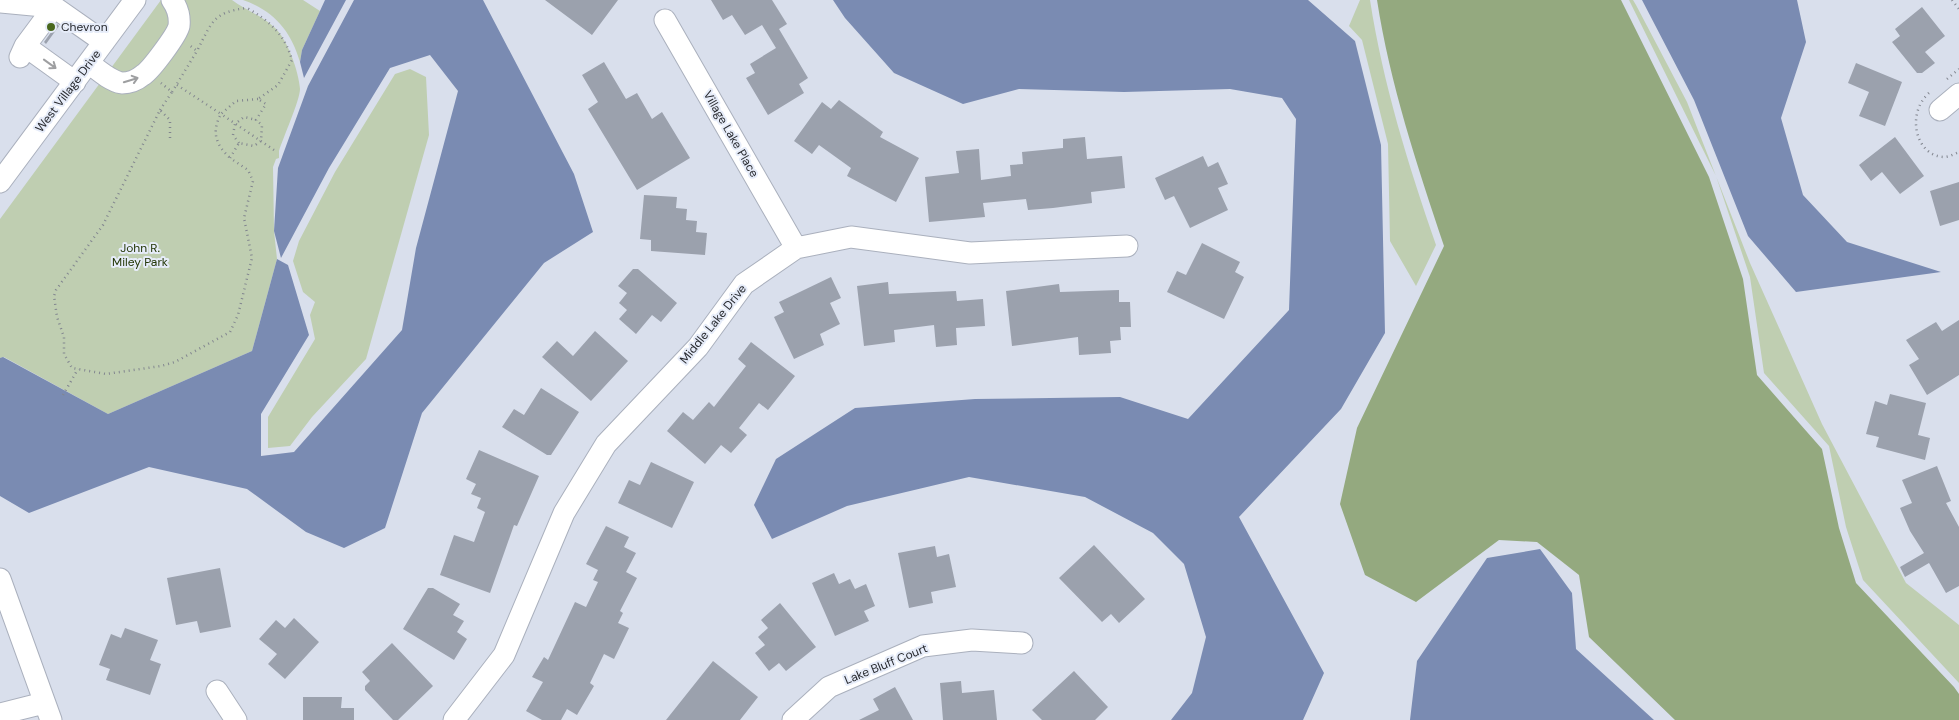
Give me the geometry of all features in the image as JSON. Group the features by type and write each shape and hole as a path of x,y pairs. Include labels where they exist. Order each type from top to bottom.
{"street":[{"name":"West Village Drive","path":"0,182 135,0"},
{"path":"89,63 112,80 121,83 130,82 147,72 179,26 178,15 172,0"},
{"path":"0,2 54,7 104,42"},
{"path":"54,7 22,51 75,82"},
{"name":"Village Lake Place","path":"665,20 796,248"},
{"path":"1940,110 1959,94"},
{"name":"Middle Lake Drive","path":"454,720 504,655 564,513 606,444 698,347 744,284 796,248 851,237 970,253 1127,246"},
{"path":"0,579 47,712 0,714"},
{"name":"Lake Bluff Court","path":"793,720 829,688 923,646 972,640 1022,643"},
{"path":"217,691 236,720"}],"path":[{"path":"1952,0 1959,9"},
{"path":"248,8 271,24 283,36 292,60 278,85 258,99 236,101 221,114 214,130 218,147 248,170 254,181 244,218 252,258 238,315 230,332 175,362 161,366 106,374 72,368 64,354 64,337 57,317 54,296 56,290 103,225 160,110 177,85 213,22 221,13 248,8"},
{"path":"175,34 197,51"},
{"path":"147,72 172,92"},
{"path":"177,85 274,150"},
{"path":"256,120 266,104 258,99"},
{"path":"160,110 170,120 170,138"},
{"path":"244,117 256,120 262,125 261,141 254,146 239,143 233,135 235,124 244,117"},
{"path":"230,158 239,143"},
{"path":"63,395 78,369"}],"green space":[{"name":"John R. Miley Park","path":"161,0 232,0 264,19 279,32 288,47 295,65 300,89 279,151 279,158 276,159 273,167 274,231 277,259 252,351 108,414 4,357 0,358 0,219"},
{"path":"243,0 303,0 320,11 302,50 300,62 292,41 280,24 264,10"},
{"path":"1360,0 1370,0 1375,31 1397,124 1436,245 1416,286 1390,241 1388,144 1362,40 1349,26"},
{"path":"1377,0 1621,0 1709,177 1743,279 1757,375 1822,449 1839,528 1856,583 1954,687 1959,694 1959,720 1675,720 1589,637 1579,575 1537,542 1499,540 1416,602 1365,575 1340,504 1357,428 1444,246 1414,155 1397,93"},
{"path":"1629,0 1633,0 1636,5 1687,102 1716,176"},
{"path":"410,69 426,77 429,135 366,359 312,417 290,446 268,448 268,417 315,339 310,315 315,302 303,292 293,261 299,241 335,172 395,74"},
{"path":"1716,177 1750,263 1822,424 1906,583 1959,625 1959,683 1863,580 1846,527 1829,446 1764,373 1750,277"}],"water":[{"path":"325,0 346,0 304,78 300,62 302,50"},
{"path":"354,0 483,0 574,174 593,232 544,263 422,413 385,528 344,548 306,532 247,489 149,467 29,513 0,496 0,358 3,357 108,414 252,351 277,259 288,265 309,335 261,414 261,456 294,452 402,330 416,248 458,91 430,55 390,68 329,168 281,258 274,231 278,168 308,86"},
{"path":"833,0 1308,0 1355,41 1381,145 1385,333 1341,409 1239,517 1324,673 1303,720 1171,720 1192,693 1206,637 1184,564 1153,533 1085,497 969,477 847,506 772,539 754,505 776,459 855,408 975,399 1120,397 1188,419 1289,310 1296,119 1282,98 1230,89 1124,92 1019,89 963,104 894,73 845,18"},
{"path":"1642,0 1797,0 1806,42 1781,118 1803,195 1847,242 1941,272 1796,292 1748,236 1694,100"},
{"path":"1540,549 1572,593 1576,649 1654,720 1410,720 1417,661 1487,558"}],"building":[{"path":"545,0 618,0 592,35"},
{"path":"711,0 772,0 787,24 779,29 808,78 799,84 804,93 768,115 746,78 755,73 750,64 776,48 762,25 745,35 732,15 723,20"},
{"path":"1922,7 1945,36 1925,52 1935,63 1922,73 1917,73 1892,42 1900,36 1895,29"},
{"path":"57,24 59,26 46,44 44,42"},
{"path":"604,62 626,99 637,93 652,119 662,112 690,158 637,190 588,109 598,102 582,75"},
{"path":"1856,63 1902,82 1885,126 1859,116 1869,92 1848,83"},
{"path":"839,100 883,132 880,137 919,158 896,202 847,176 851,168 819,145 812,154 794,141 822,102 831,109"},
{"path":"1085,137 1087,159 1122,156 1125,188 1091,192 1092,203 1053,208 1028,210 1026,199 983,203 985,217 929,222 925,177 959,173 956,151 979,149 981,180 1011,176 1010,165 1023,164 1022,152 1063,148 1063,139"},
{"path":"1895,137 1924,176 1900,194 1882,172 1871,181 1859,165"},
{"path":"1203,156 1208,167 1218,162 1228,184 1218,188 1228,210 1190,228 1174,196 1165,200 1155,178"},
{"path":"1959,182 1959,220 1940,226 1930,191"},
{"path":"644,195 677,197 676,208 687,209 686,220 697,221 696,232 707,233 705,255 651,251 651,240 640,239"},
{"path":"1202,243 1240,262 1235,272 1244,277 1224,319 1167,292 1177,271 1186,275"},
{"path":"633,269 638,269 677,303 661,322 652,315 636,334 619,319 627,310 619,303 627,293 618,286"},
{"path":"831,277 841,298 830,303 840,324 820,334 824,345 794,359 774,317 784,312 779,302"},
{"path":"888,282 889,294 956,291 957,301 983,299 985,326 956,328 957,345 936,347 934,325 894,330 895,342 864,346 857,286"},
{"path":"1059,284 1060,292 1119,290 1119,302 1130,302 1131,327 1120,327 1121,340 1110,341 1111,353 1079,355 1078,337 1012,346 1006,291"},
{"path":"1959,320 1959,375 1927,395 1909,365 1919,359 1906,340 1936,322 1942,331"},
{"path":"595,331 628,361 591,401 542,357 557,341 573,356"},
{"path":"751,342 795,376 768,410 759,403 739,428 747,435 731,453 721,445 705,464 667,431 683,412 693,420 709,402 714,407 746,366 738,359"},
{"path":"541,388 579,412 551,455 547,455 502,427 514,409 524,415"},
{"path":"1890,394 1926,403 1918,435 1930,438 1925,460 1876,447 1879,437 1866,434 1875,401 1887,405"},
{"path":"479,450 539,476 517,526 514,525 490,593 440,575 454,535 474,542 485,512 477,508 481,498 471,494 476,484 466,479"},
{"path":"651,462 694,482 672,528 618,503 629,480 640,485"},
{"path":"1937,466 1951,501 1946,503 1959,527 1959,586 1946,593 1929,563 1905,577 1900,567 1924,553 1910,531 1900,508 1912,503 1902,480"},
{"path":"606,526 629,537 624,547 636,553 626,572 637,578 620,611 623,613 618,623 629,628 614,659 604,654 590,683 594,686 577,715 567,709 561,720 542,720 526,711 543,682 532,677 544,657 548,660 575,602 586,607 598,582 593,580 598,570 586,564"},
{"path":"1094,545 1145,599 1119,623 1111,614 1102,622 1059,578"},
{"path":"935,546 937,557 949,554 956,587 931,592 933,603 909,608 898,553"},
{"path":"220,568 231,627 200,633 197,621 176,625 167,578"},
{"path":"834,573 839,584 850,579 855,589 866,584 875,606 864,611 869,621 835,636 812,583"},
{"path":"428,588 433,588 460,604 453,615 464,621 457,632 467,639 454,660 403,629"},
{"path":"780,603 816,647 786,671 779,663 769,671 755,653 765,645 758,637 768,628 761,620"},
{"path":"294,618 319,642 285,679 268,664 277,654 259,639 276,620 285,628"},
{"path":"125,628 158,640 150,660 161,664 150,695 106,680 110,669 99,665 111,634 121,638"},
{"path":"392,643 433,686 398,720 393,720 365,690 365,686 370,681 362,672"},
{"path":"713,661 758,697 740,720 666,720"},
{"path":"1074,671 1108,707 1095,720 1042,720 1032,710"},
{"path":"961,681 962,693 994,690 997,720 943,720 940,683"},
{"path":"895,687 913,720 859,720 879,710 873,699"},
{"path":"303,697 342,697 341,708 354,708 354,720 303,720"}],"place":[{"name":"Chevron","path":"51,27"}]}
